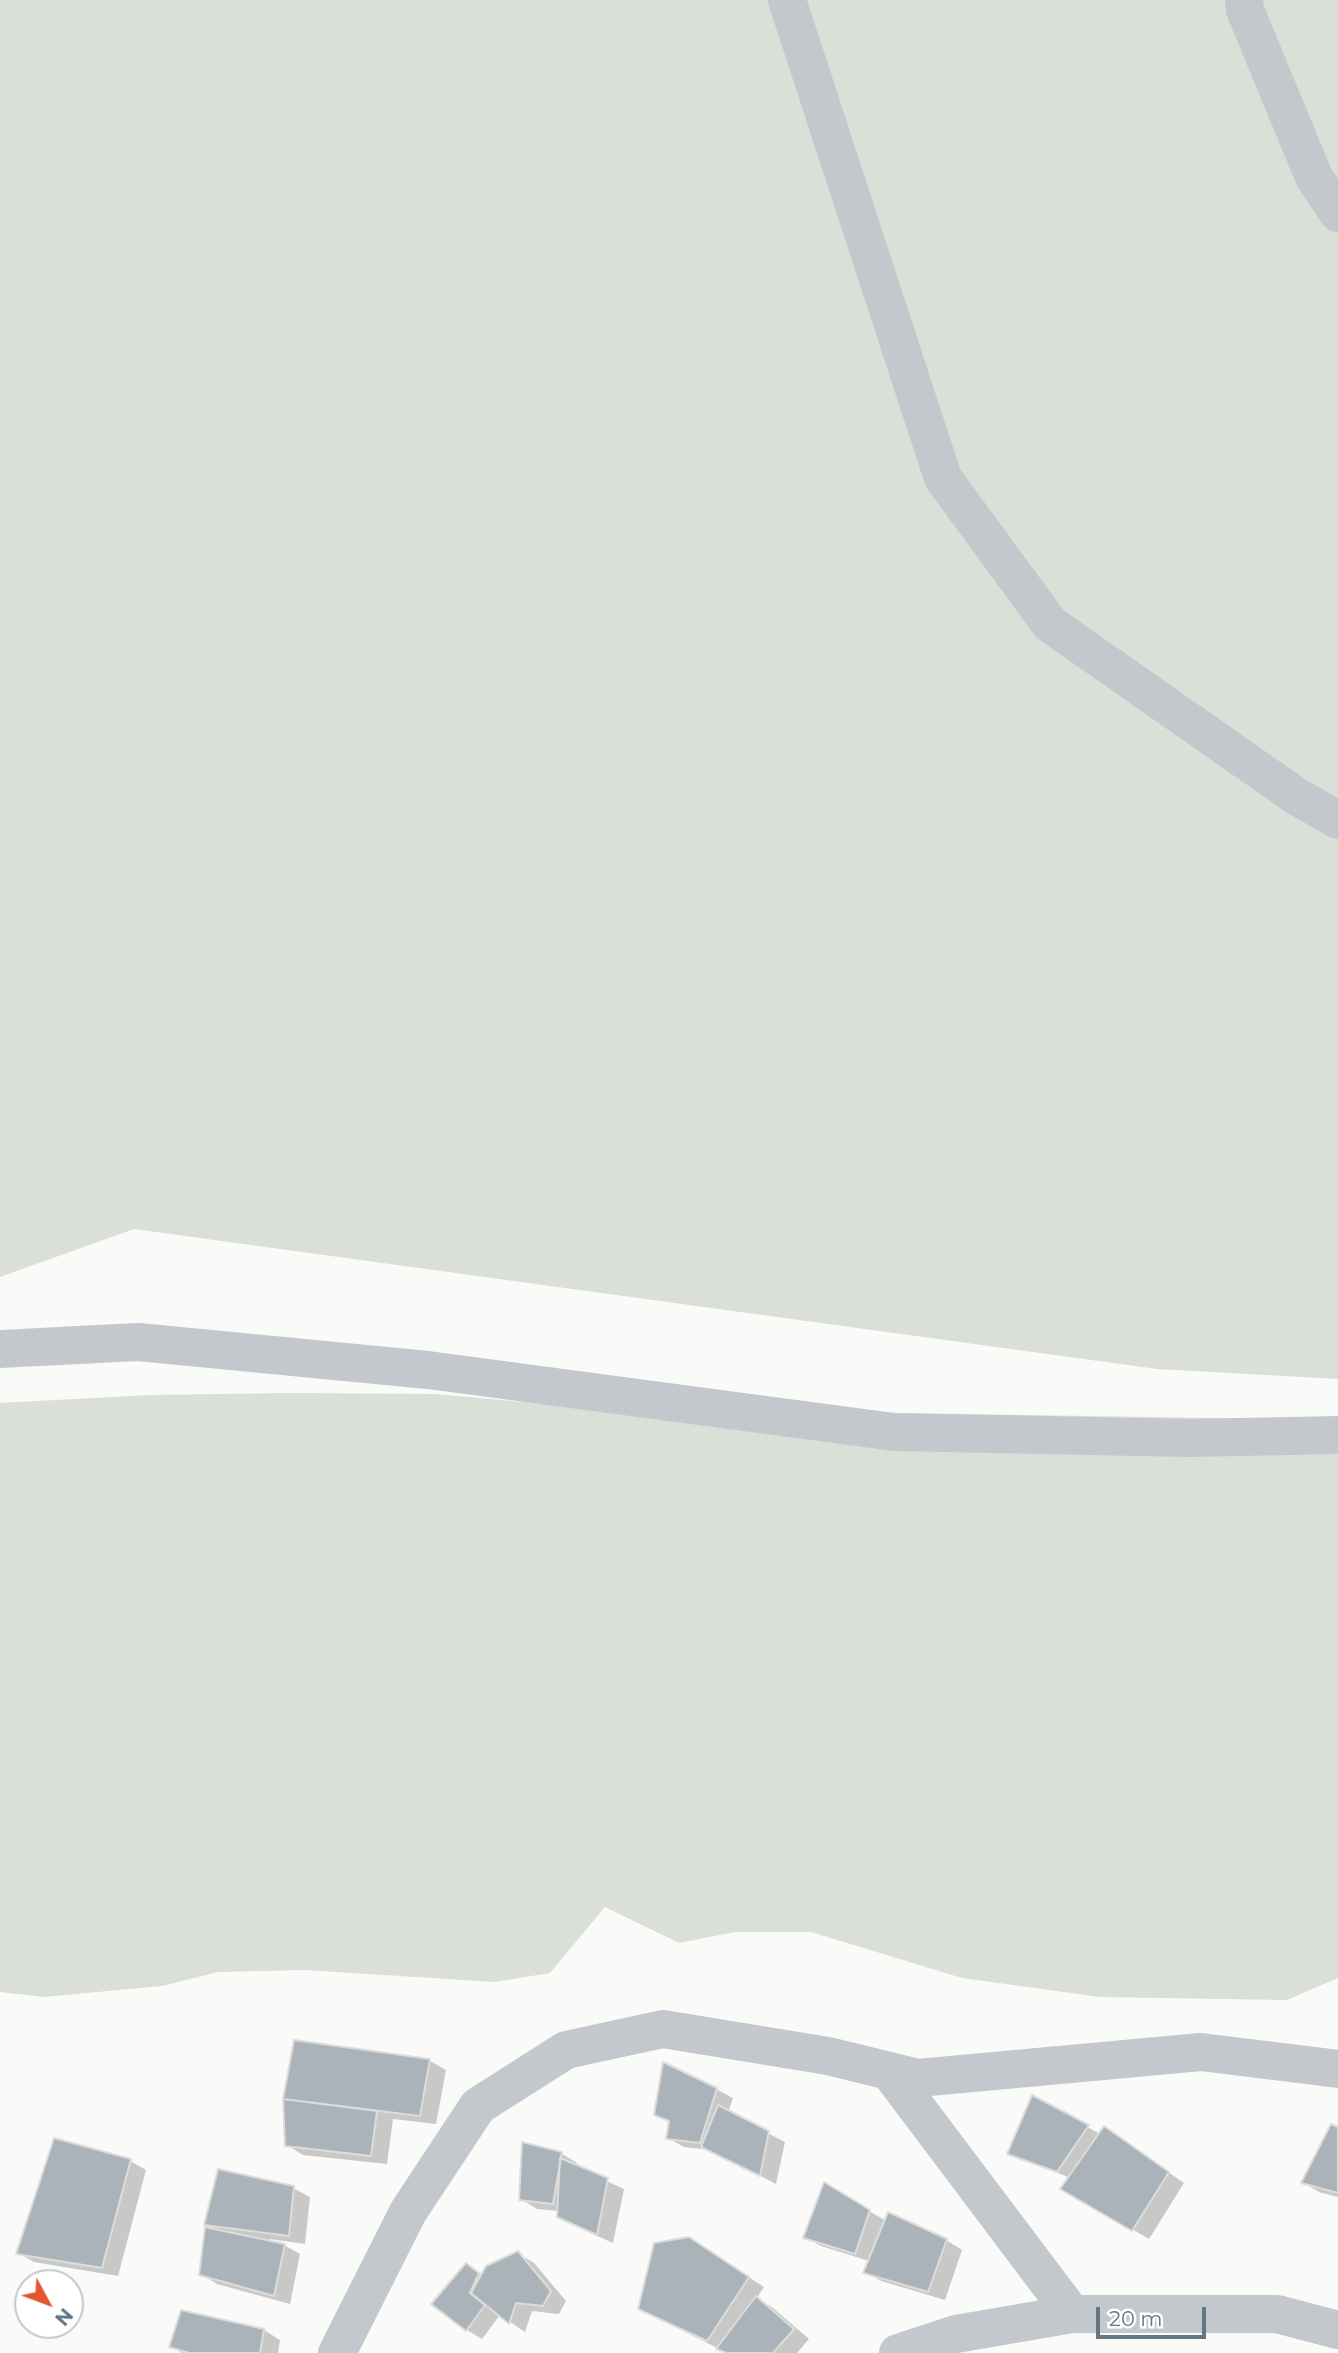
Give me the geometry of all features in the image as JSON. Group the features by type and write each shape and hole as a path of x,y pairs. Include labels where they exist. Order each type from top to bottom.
{"street":[{"path":"787,0 943,478 1050,624 1296,796 1338,820"},
{"path":"1244,0 1245,10 1314,177 1338,213"},
{"path":"0,1349 138,1342 428,1370 894,1432 1189,1437 1338,1435"},
{"path":"337,2353 408,2212 478,2106 566,2050 663,2029 828,2056 918,2078 1201,2052 1338,2069"},
{"path":"889,2071 1072,2314"},
{"path":"898,2353 956,2333 1072,2314 1277,2314 1338,2330"}],"shaded area":[{"path":"0,0 1338,0 1338,1379 1157,1369 134,1229 0,1277"},
{"path":"435,1394 590,1408 1338,1420 1338,1978 1287,2000 1100,1997 962,1978 811,1932 735,1932 679,1943 605,1907 550,1973 495,1982 305,1970 218,1972 162,1986 44,1997 0,1992 0,1403 149,1395"}],"building":[{"path":"294,2040 430,2059 420,2116 283,2099"},
{"path":"663,2062 717,2088 700,2143 666,2139 669,2121 654,2115"},
{"path":"1032,2095 1089,2125 1057,2172 1007,2154"},
{"path":"283,2099 377,2111 371,2156 285,2146"},
{"path":"718,2105 769,2131 760,2176 701,2147"},
{"path":"1331,2124 1338,2127 1338,2193 1301,2183"},
{"path":"1104,2126 1169,2172 1132,2231 1060,2189"},
{"path":"54,2138 131,2159 102,2268 16,2254"},
{"path":"522,2142 562,2152 553,2204 519,2200"},
{"path":"560,2158 608,2178 597,2235 557,2217"},
{"path":"218,2169 294,2186 289,2236 204,2225"},
{"path":"824,2182 870,2210 855,2254 803,2238"},
{"path":"888,2212 947,2239 928,2292 863,2273"},
{"path":"205,2227 285,2244 274,2296 199,2275"},
{"path":"689,2237 749,2277 707,2341 638,2309 654,2243"},
{"path":"518,2251 551,2291 543,2306 516,2303 509,2324 471,2293 486,2266"},
{"path":"466,2263 479,2273 470,2293 485,2305 466,2331 431,2304"},
{"path":"756,2296 794,2329 773,2353 727,2353 716,2349"},
{"path":"181,2310 264,2329 260,2353 189,2353 169,2347"}]}
